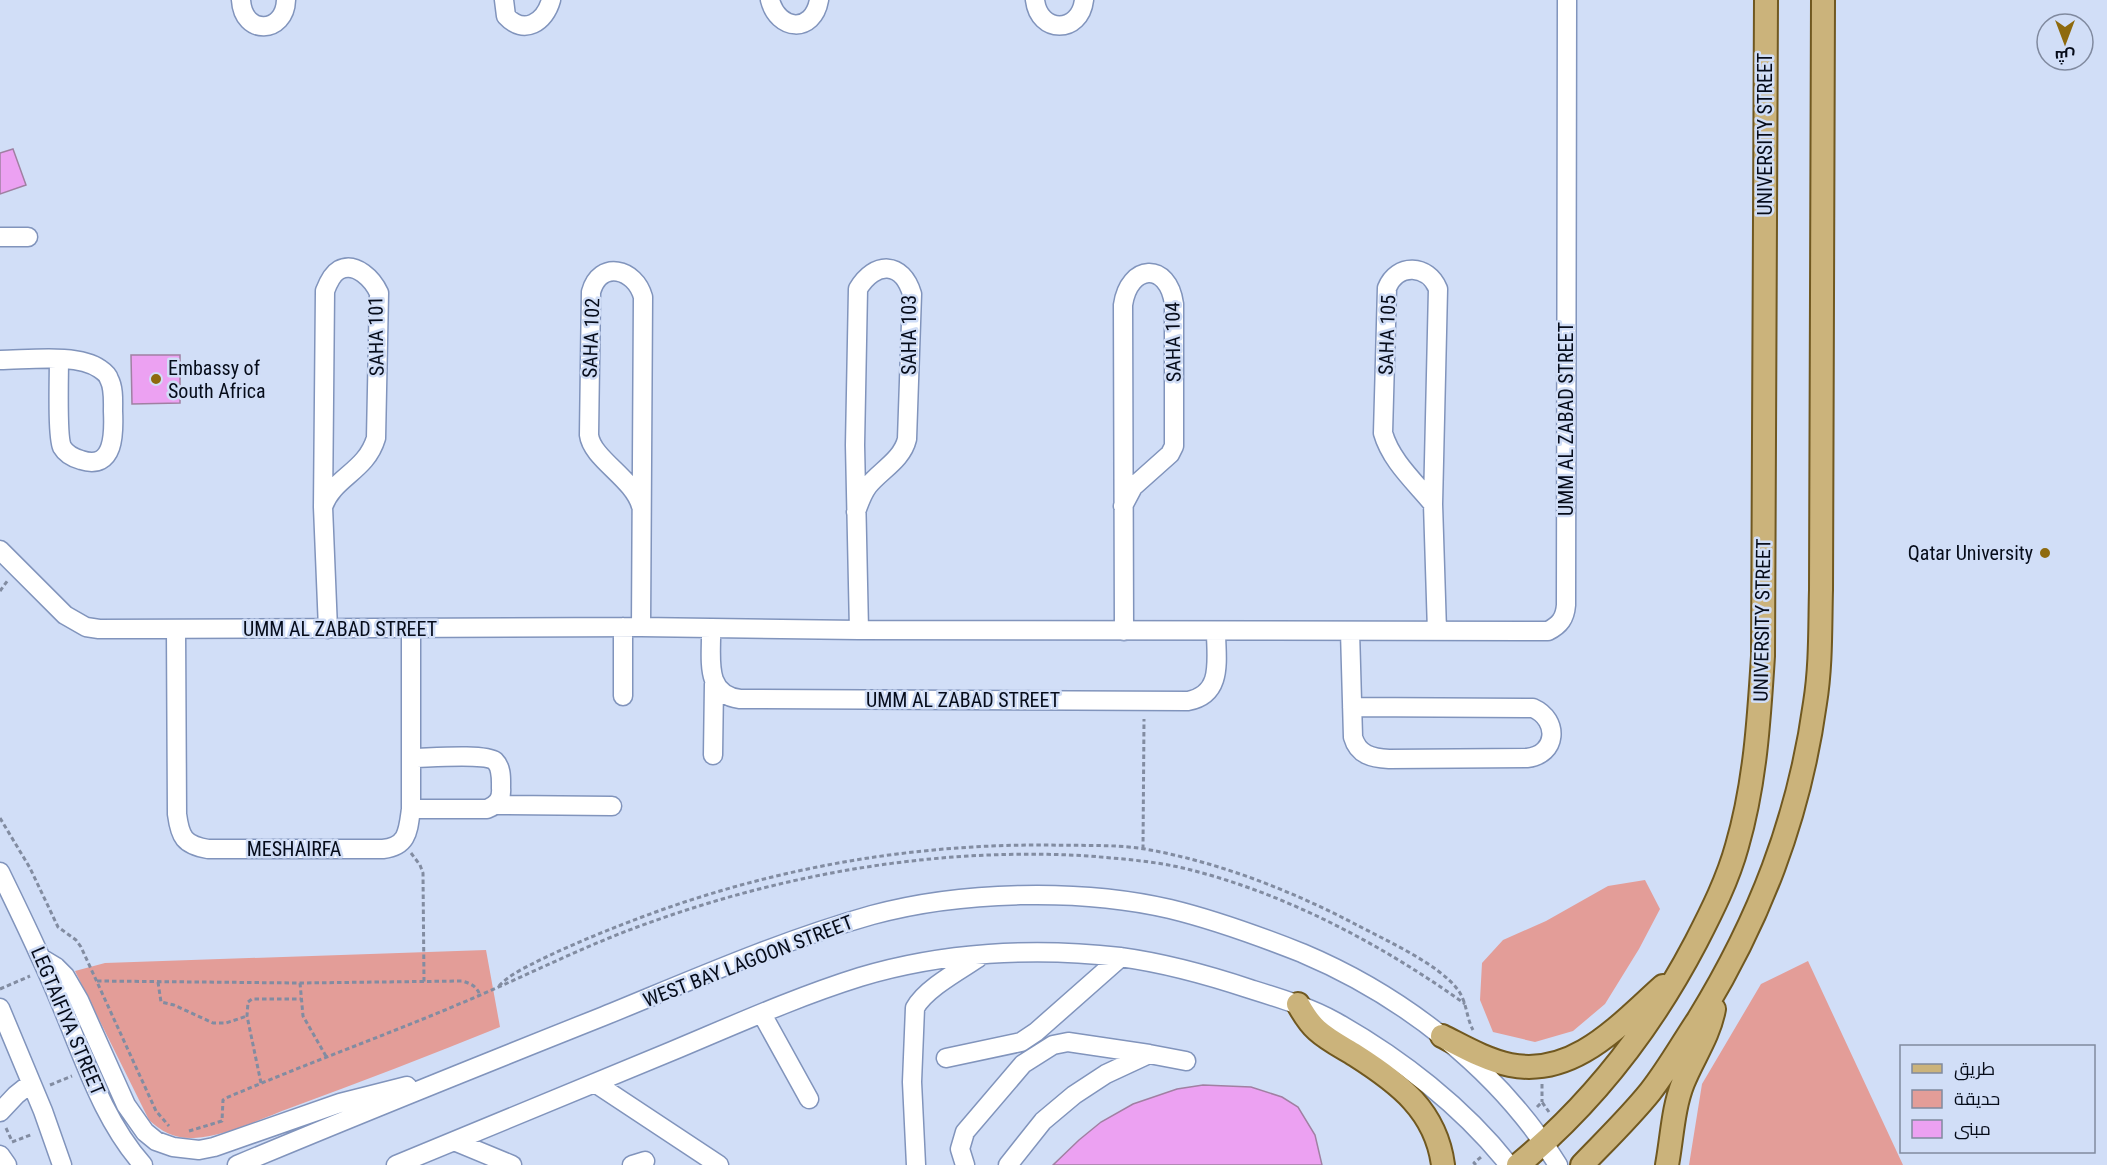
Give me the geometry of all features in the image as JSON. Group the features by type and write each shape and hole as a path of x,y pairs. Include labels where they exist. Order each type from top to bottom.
{"main road":[{"name":"UNIVERSITY STREET","path":"1518,1165 1544,1143 1599,1088 1643,1032 1682,969 1709,917 1737,846 1746,808 1757,748 1763,656 1766,0"},
{"path":"1582,1165 1650,1092 1731,965 1765,892 1788,828 1801,779 1815,702 1819,664 1823,0"},
{"path":"1442,1036 1487,1058 1511,1065 1542,1067 1557,1064 1594,1046 1682,969"},
{"path":"1667,1165 1675,1113 1683,1084 1713,1016 1715,992"},
{"path":"1298,1004 1317,1030 1356,1056 1416,1102 1438,1137 1443,1165"}],"street":[{"path":"241,0 246,18 256,26 262,27 280,19 284,13 286,0"},
{"path":"504,0 506,16 517,24 524,25 540,21 546,15 550,0"},
{"path":"770,0 774,12 784,22 790,24 812,19 819,0"},
{"path":"1035,0 1042,19 1056,26 1071,23 1077,18 1082,11 1084,0"},
{"name":"UMM AL ZABAD STREET","path":"0,550 64,615 86,627 99,629 632,627 859,630 1548,631 1555,627 1565,615 1567,0"},
{"path":"0,237 28,237"},
{"name":"SAHA 101","path":"323,507 332,491 368,458 376,438 379,293 375,285 364,274 351,268 339,270 330,280 325,291 323,507 328,629"},
{"name":"SAHA 103","path":"856,512 868,485 902,453 907,439 912,294 904,278 888,268 879,268 870,273 858,289 855,445 856,512 859,630"},
{"name":"SAHA 105","path":"1433,504 1395,459 1383,433 1387,288 1390,280 1404,270 1421,272 1430,276 1438,289 1433,504 1437,631"},
{"name":"SAHA 102","path":"623,696 632,627 641,506 643,297 631,276 613,271 603,274 594,284 591,292 589,440 597,452 634,489 641,506"},
{"name":"SAHA 104","path":"1123,506 1133,487 1170,454 1174,446 1174,304 1172,290 1168,282 1160,275 1149,273 1138,276 1130,283 1123,304 1123,506 1124,631"},
{"path":"0,360 59,359 89,363 101,369 109,378 112,389 114,438 109,452 99,460 86,462 72,457 62,447 59,359"},
{"path":"401,842 409,827 411,808 411,628"},
{"path":"711,628 714,684 713,755"},
{"name":"MESHAIRFA","path":"176,629 177,814 179,828 184,838 194,847 208,849 383,849 393,848 401,842"},
{"name":"UMM AL ZABAD STREET","path":"714,684 723,694 740,699 1198,699 1214,682 1216,631"},
{"path":"1350,631 1352,707 1355,744 1359,750 1375,758 1534,757 1545,750 1550,743 1552,728 1546,716 1533,708 1352,707"},
{"path":"411,758 483,756 495,761 500,769 501,795 496,805"},
{"path":"411,808 487,809 496,805 612,806"},
{"name":"LEGTAIFIYA STREET","path":"0,872 44,964 87,1070 121,1138 142,1165"},
{"name":"WEST BAY LAGOON STREET","path":"237,1165 809,934 905,907 936,902 1025,895 1060,896 1168,909 1234,927 1342,971 1442,1036 1505,1094 1527,1118 1558,1165"},
{"path":"396,1165 762,1014 860,977 921,963 983,955 1056,953 1121,957 1185,969 1298,1004 1334,1021 1416,1074 1481,1133 1509,1165"},
{"path":"916,1165 912,1082 915,1008 935,988 983,955"},
{"path":"946,1059 1021,1042 1036,1032 1121,957"},
{"path":"44,964 56,967 65,976 79,1000 132,1115 145,1132 156,1141 172,1148 199,1150 214,1148 340,1103 410,1085 438,1082"},
{"path":"0,1008 50,1127 62,1165"},
{"path":"762,1014 808,1099"},
{"path":"965,1165 960,1149 965,1132 1023,1064 1061,1042 1186,1061"},
{"path":"1089,1045 1106,1074"},
{"path":"1008,1165 1043,1121 1074,1095 1106,1074 1149,1054"},
{"path":"596,1083 719,1165"},
{"path":"0,1112 16,1095 33,1087"},
{"path":"454,1141 512,1165"},
{"path":"6,1148 7,1165"},
{"path":"123,1165 142,1165"}],"path":[{"path":"1143,849 1144,700"},
{"path":"0,818 30,868 58,927 76,940 81,947 156,1111 172,1129"},
{"path":"401,842 420,865 423,873 424,982"},
{"path":"0,989 44,964"},
{"path":"97,981 300,983 462,981 472,984 480,995"},
{"path":"158,982 161,1002 174,1005 213,1023 226,1023 247,1016"},
{"path":"300,983 303,1016 327,1058"},
{"path":"188,1131 222,1121 223,1100 498,987"},
{"path":"261,1083 247,1016 248,1002 250,1000 301,999"},
{"path":"33,1087 87,1070"},
{"path":"6,1148 50,1127"}],"green space":[{"path":"1645,880 1660,909 1639,949 1605,1004 1573,1031 1535,1042 1493,1032 1480,1000 1482,963 1503,940 1546,921 1608,886"},
{"path":"486,950 500,1027 243,1126 219,1134 194,1138 169,1134 149,1120 75,971 105,963"},
{"path":"1808,961 1903,1165 1689,1165 1702,1084 1761,984"}],"building":[{"path":"13,149 26,185 0,194 0,153"},
{"name":"Embassy of South Africa","path":"131,355 180,355 180,403 132,404"},
{"path":"1203,1085 1251,1087 1282,1097 1298,1107 1315,1135 1322,1165 1053,1165 1101,1122 1133,1104 1177,1089"}],"place":[{"name":"Embassy of South Africa","path":"156,379"},
{"name":"Qatar University","path":"2045,553"}]}
